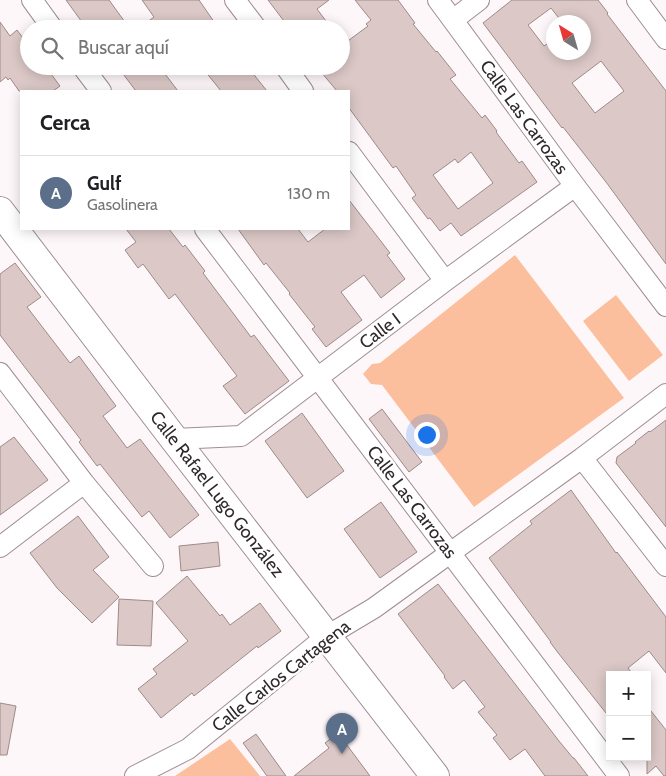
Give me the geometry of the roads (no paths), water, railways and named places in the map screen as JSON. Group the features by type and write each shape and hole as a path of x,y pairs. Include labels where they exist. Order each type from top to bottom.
{"street":[{"path":"32,0 46,20"},
{"path":"235,0 250,20"},
{"name":"Calle Las Carrozas","path":"438,0 666,306"},
{"path":"453,20 479,0"},
{"path":"637,0 666,39"},
{"path":"89,75 100,90"},
{"path":"291,75 302,90"},
{"path":"350,153 445,281"},
{"name":"Calle I","path":"174,439 241,436 445,281 575,186"},
{"name":"Calle Rafael Lugo González","path":"0,211 435,776"},
{"name":"Calle Las Carrozas","path":"206,230 619,776"},
{"path":"0,372 84,483 153,566"},
{"name":"Calle Carlos Cartagena","path":"135,776 188,749 327,636 374,608 450,554 666,394"},
{"path":"582,458 666,566"},
{"path":"0,548 84,483"}],"place":[{"name":"Gulf","path":"342,754"}]}
